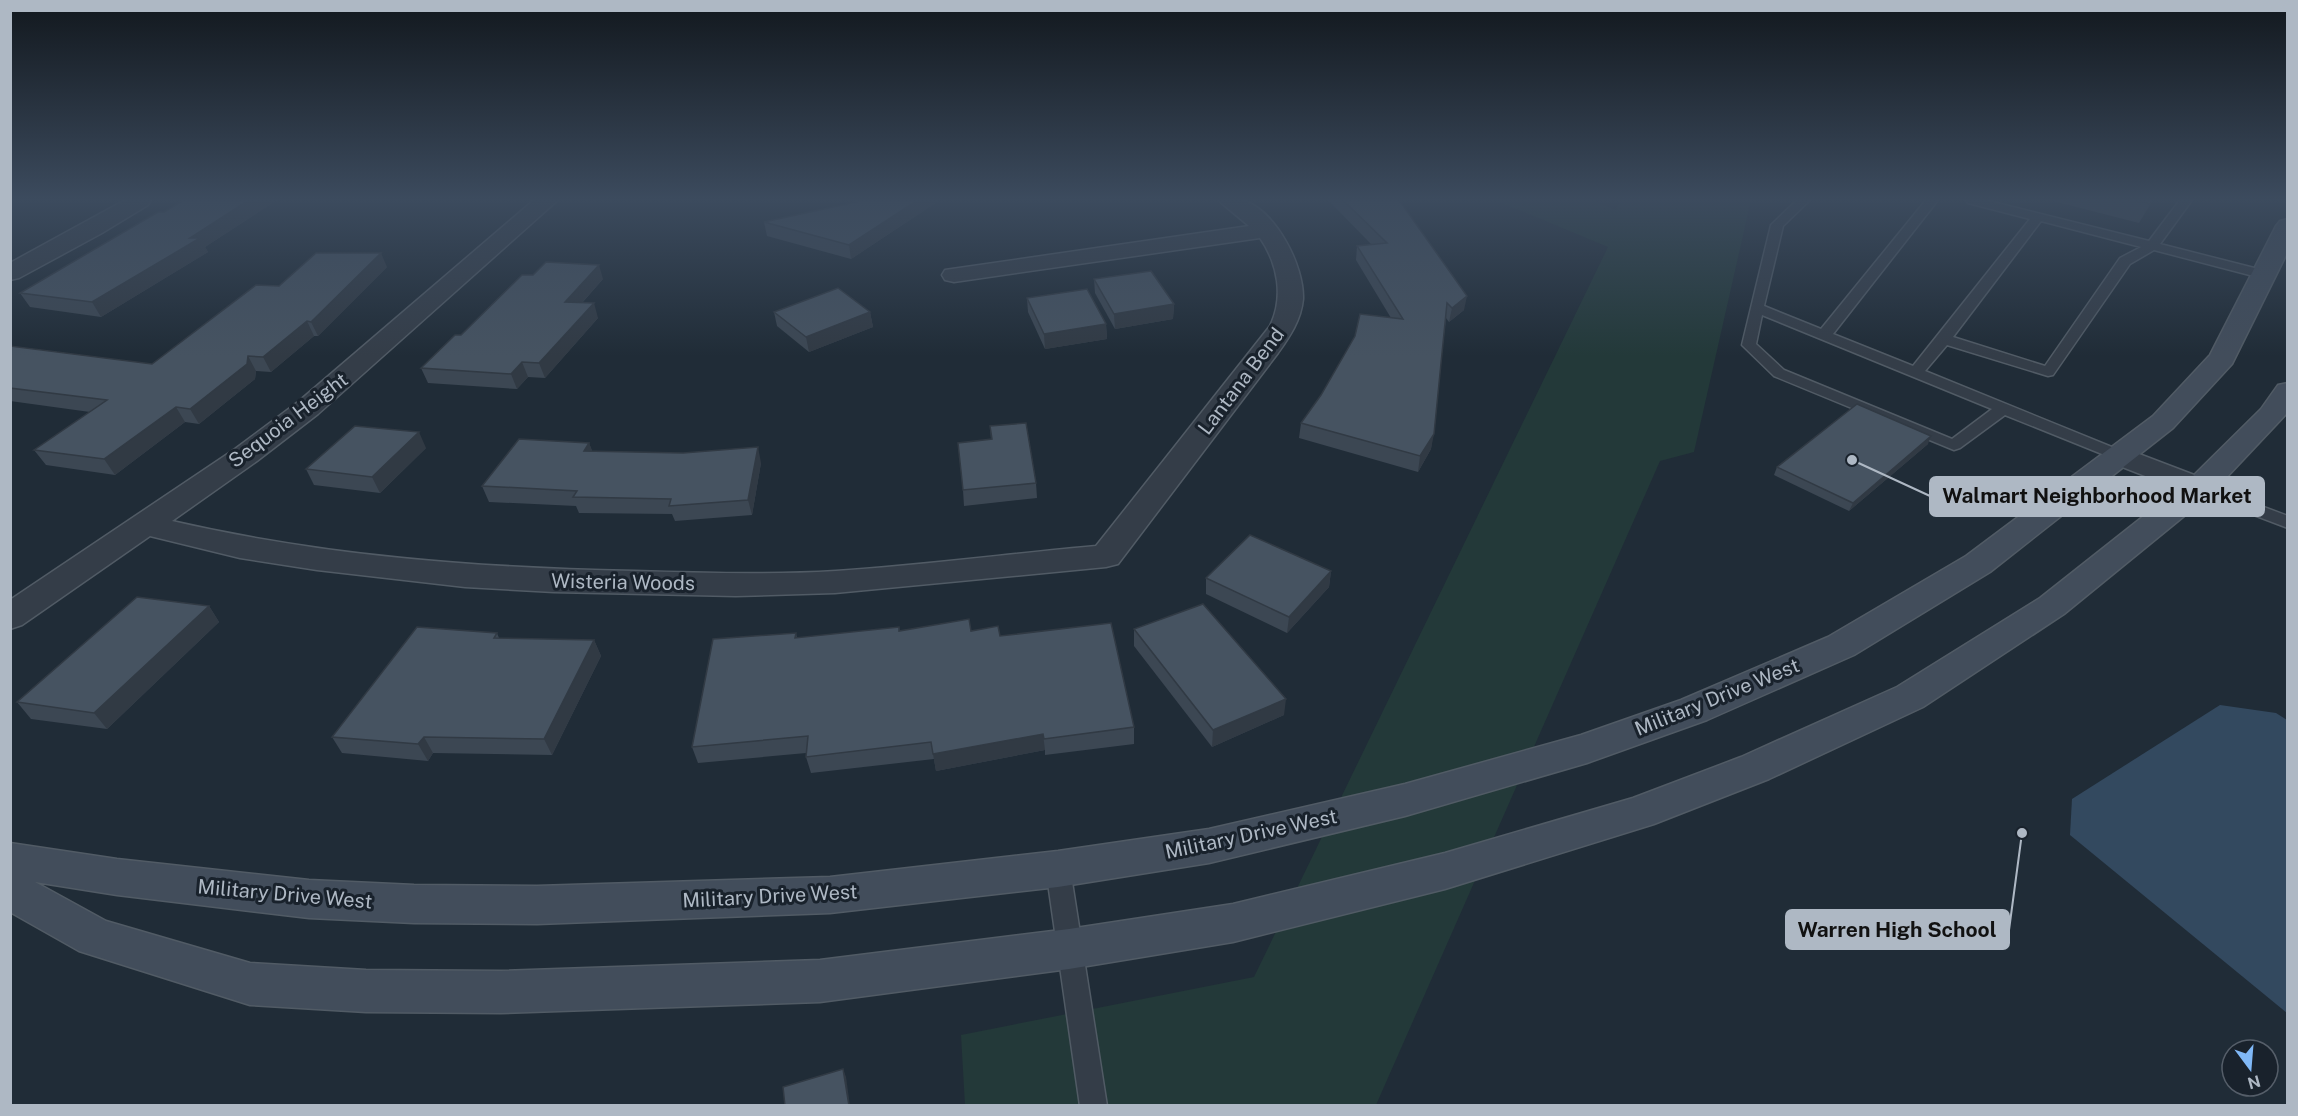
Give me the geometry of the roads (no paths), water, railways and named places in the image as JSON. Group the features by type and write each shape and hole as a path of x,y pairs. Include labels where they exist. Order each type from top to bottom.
{"main road":[{"name":"Military Drive West","path":"10,861 117,877 309,898 414,904 537,905 830,895 1058,869 1209,846 1405,800 1587,748 1694,710 1841,646 1978,564 2163,422 2222,358 2276,252"},
{"path":"10,890 95,937 250,984 366,991 501,992 820,981 1069,950 1233,924 1445,870 1640,812 1755,768 1910,697 2052,606 2199,488 2271,415 2288,391"}],"street":[{"path":"10,273 49,252"},
{"name":"Sequoia Height","path":"10,617 142,524 246,455 308,408 487,252"},
{"path":"954,275 1113,252"},
{"name":"Lantana Bend","path":"1106,556 1269,347 1285,322 1291,298 1290,275 1282,252"},
{"path":"2118,455 2199,488"},
{"name":"Wisteria Woods","path":"142,524 240,547 317,560 465,576 554,581 736,585 835,582 1106,556"}],"lane":[{"path":"1770,252 1749,345 1779,373 1954,445 2004,408"},
{"path":"1824,335 1890,252"},
{"path":"1916,372 2011,252"},
{"path":"1944,339 2048,372 2125,261 2141,252"},
{"path":"2176,252 2265,275"},
{"path":"1757,308 2118,455"},
{"path":"2199,488 2288,523"},
{"path":"1058,869 1094,1106"}],"water":[{"path":"2220,705 2276,713 2287,720 2287,1013 2070,835 2072,799"}],"place":[{"name":"Walmart Neighborhood Market","path":"1852,460"},
{"name":"Warren High School","path":"2022,833"}]}
